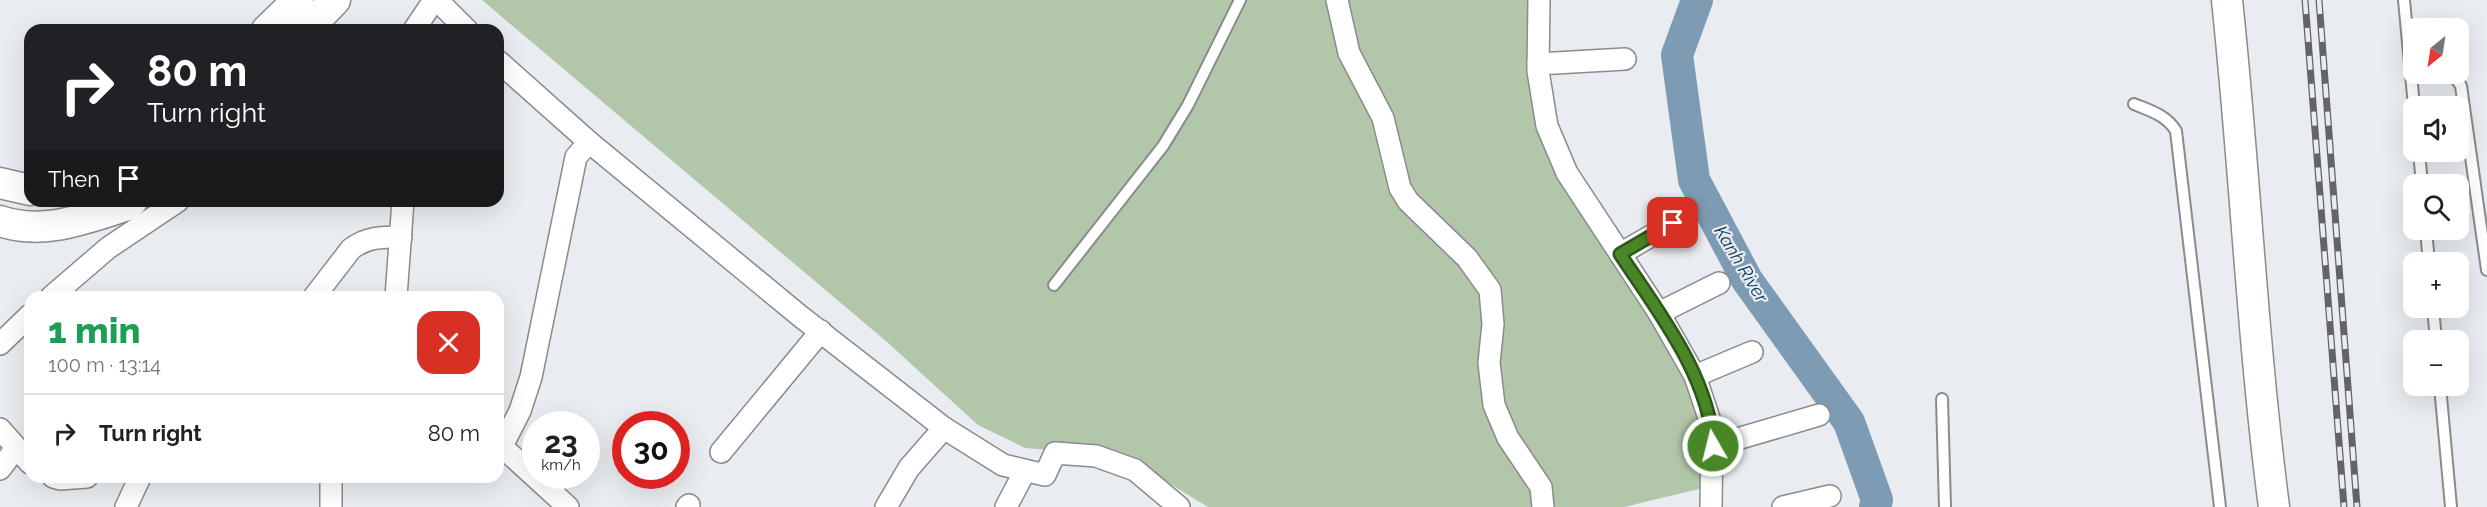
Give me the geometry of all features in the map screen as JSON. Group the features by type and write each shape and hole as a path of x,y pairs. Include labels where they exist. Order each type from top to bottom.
{"street":[{"path":"307,21 335,0"},
{"path":"418,24 435,0 461,24"},
{"path":"1337,0 1349,53 1383,118 1400,188 1408,201 1467,258 1490,290 1493,324 1489,363 1494,405 1508,438 1541,487 1543,507"},
{"path":"1539,0 1538,64 1547,126 1560,158 1659,313 1695,376 1712,427 1711,507"},
{"path":"2227,0 2237,93 2261,411 2274,507"},
{"path":"1538,64 1625,59"},
{"path":"504,66 589,142 944,428 1003,465 1045,475 1056,453 1096,456 1134,470 1179,507"},
{"path":"504,438 520,411 531,377 576,158 589,142"},
{"path":"0,183 24,189"},
{"path":"0,221 17,227 62,226 122,207"},
{"path":"58,291 108,248 169,207"},
{"path":"396,291 403,207"},
{"path":"1620,254 1673,223"},
{"path":"319,291 358,243 377,237 401,237"},
{"path":"1659,313 1719,283"},
{"path":"0,344 24,321"},
{"path":"721,452 821,331"},
{"path":"1695,376 1752,352"},
{"path":"1713,446 1819,415"},
{"path":"886,507 909,468 944,428"},
{"path":"0,429 23,456 0,469"},
{"path":"504,449 568,507"},
{"path":"1006,507 1025,471"},
{"path":"126,507 137,483"},
{"path":"331,483 331,507"},
{"path":"1790,506 1830,496"}],"lane":[{"path":"1054,285 1163,146 1188,105 1240,0"},
{"path":"2404,0 2406,18"},
{"path":"2459,84 2487,270"},
{"path":"2134,104 2161,115 2170,121 2176,131 2220,507"},
{"path":"2441,396 2451,507"},
{"path":"1942,399 1945,507"}],"green space":[{"path":"482,0 1541,0 1542,98 1571,160 1699,369 1707,487 1624,507 1208,507 1149,471 1093,454 1025,448 978,425 887,342"}],"waterway":[{"name":"Kanh River","path":"1697,0 1677,55 1694,180 1747,280 1849,422 1877,500 1875,507"}],"railway":[{"path":"2305,0 2344,507"},
{"path":"2319,0 2357,507"}],"route":[{"path":"1673,223 1620,254 1659,313 1695,376 1712,427 1713,446"}]}
